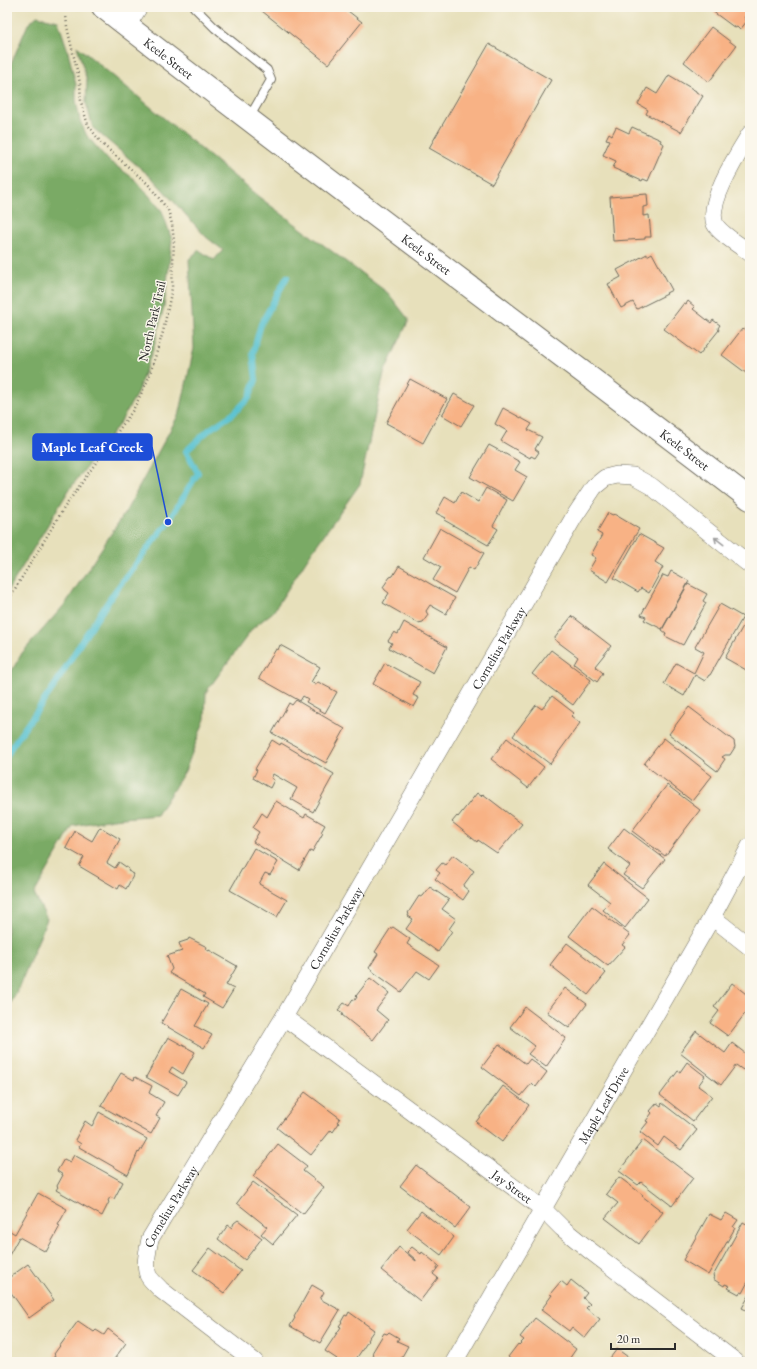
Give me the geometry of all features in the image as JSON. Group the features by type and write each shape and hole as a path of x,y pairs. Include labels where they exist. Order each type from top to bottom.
{"main road":[{"name":"Keele Street","path":"103,7 750,499"}],"street":[{"path":"128,26 139,7"},
{"path":"750,134 722,184 717,198 713,218 715,225 722,232 750,253"},
{"name":"Cornelius Parkway","path":"255,1362 161,1290 148,1275 147,1250 150,1239 284,1016 574,517 594,487 605,478 617,475 633,476 651,486 750,565"},
{"name":"Maple Leaf Drive","path":"454,1362 712,917 750,846"},
{"path":"712,917 750,947"},
{"name":"Jay Street","path":"284,1016 543,1209 562,1228 578,1241 736,1362"}],"lane":[{"path":"194,7 215,28 268,70 271,80 249,119"}],"path":[{"name":"North Park Trail","path":"7,602 64,508 133,410 148,380 163,332 172,288 174,241 172,224 168,210 148,184 102,144 88,125 81,102 80,83 67,27 66,15"}],"green space":[{"path":"37,16 58,21 67,48 76,85 76,100 80,121 87,136 109,161 136,180 162,211 172,240 164,307 154,347 136,395 120,423 69,490 7,592 7,73 28,24"},
{"path":"77,46 259,197 388,293 409,320 384,373 360,484 311,553 273,612 253,628 206,692 205,719 185,771 157,815 113,819 73,826 34,894 47,919 17,992 7,1010 7,679 22,653 66,603 126,511 180,412 194,348 189,259 199,250 214,260 223,250 206,237 152,178 93,128 86,103 87,81"}],"building":[{"path":"257,7 343,7 362,22 328,64"},
{"path":"750,7 750,9 744,18 747,21 740,30 708,8"},
{"path":"711,27 736,46 709,82 684,62"},
{"path":"489,44 551,80 492,184 429,148"},
{"path":"669,75 703,96 681,132 646,114 648,110 638,104 647,88 657,94"},
{"path":"616,127 629,133 632,127 661,140 660,142 664,144 648,181 643,179 642,181 613,168 616,161 603,155 610,140 606,139 609,133 612,135"},
{"path":"647,194 648,206 643,207 643,216 649,215 651,237 645,237 645,239 613,241 610,197"},
{"path":"652,253 672,290 637,309 633,302 621,308 608,284 621,277 617,270 647,254 647,256"},
{"path":"688,301 695,307 693,309 711,323 713,320 720,325 718,328 719,330 699,355 664,329 684,303 686,304"},
{"path":"746,328 750,331 750,376 722,355 742,329 743,330"},
{"path":"410,379 447,399 423,443 386,423"},
{"path":"454,394 474,405 461,426 442,415"},
{"path":"503,408 532,424 528,430 542,437 535,449 539,452 535,458 531,456 530,458 501,441 507,431 495,424"},
{"path":"489,445 520,462 515,470 527,477 513,501 470,477"},
{"path":"486,488 507,500 493,526 498,529 488,545 444,520 446,518 436,513 445,497 455,503 461,492 478,502"},
{"path":"608,513 614,514 639,529 608,582 589,570 596,558 591,555 602,535 597,532"},
{"path":"440,528 484,553 474,570 469,567 455,593 433,580 441,567 424,557"},
{"path":"639,534 664,548 655,562 663,567 649,593 641,588 638,592 614,578"},
{"path":"399,566 455,598 446,614 430,605 426,611 428,615 423,622 418,623 383,603 389,593 383,587 390,577 393,576"},
{"path":"671,571 689,581 662,629 644,620 646,617 641,615 663,575 668,577"},
{"path":"688,584 707,594 703,601 706,603 683,645 665,636 666,633 662,630"},
{"path":"720,604 743,617 710,675 705,681 695,675 684,696 664,684 676,663 694,673 704,652 695,647"},
{"path":"750,614 750,668 748,671 725,658"},
{"path":"572,616 611,646 595,666 603,673 597,682 574,664 578,657 554,639"},
{"path":"404,622 447,647 433,673 389,648 392,643 388,641 394,632 398,634"},
{"path":"280,645 320,667 311,682 316,685 318,682 337,692 325,713 306,702 308,699 303,696 300,701 259,678 276,649 278,650"},
{"path":"551,650 591,680 573,705 532,674"},
{"path":"385,663 420,682 413,695 419,698 414,707 373,684"},
{"path":"552,696 574,713 571,716 580,723 550,764 513,736 536,705 542,709"},
{"path":"296,700 345,729 326,763 272,733 289,703 292,705"},
{"path":"689,707 734,741 735,747 730,755 725,755 722,757 725,759 717,771 669,734"},
{"path":"507,738 544,767 528,788 491,759"},
{"path":"664,738 712,776 692,801 644,764"},
{"path":"272,740 280,745 281,743 334,774 313,812 291,799 297,788 273,774 271,778 274,780 270,788 253,778 257,770 255,769"},
{"path":"667,785 700,810 665,856 632,831"},
{"path":"477,793 481,796 483,794 522,824 497,853 478,840 477,842 452,822 457,816 458,817"},
{"path":"276,801 304,818 306,814 325,825 321,832 323,833 299,870 253,842 259,832 253,828 262,813 267,817"},
{"path":"100,827 120,839 107,863 115,868 119,862 129,869 128,871 134,874 126,889 120,885 118,889 79,866 84,857 66,848 75,831 92,841"},
{"path":"624,828 665,859 642,888 623,875 630,866 608,849"},
{"path":"254,848 278,862 270,875 265,873 259,884 287,900 277,917 230,890"},
{"path":"453,855 474,871 463,886 469,891 463,900 435,879 440,873 436,870 442,863 445,865"},
{"path":"604,864 648,898 625,928 603,910 610,902 588,885"},
{"path":"430,887 449,900 442,909 456,919 449,929 452,931 438,952 406,929 413,919 408,916 408,913 419,896 423,896"},
{"path":"592,906 630,935 622,945 625,947 608,966 569,936"},
{"path":"393,927 410,939 407,944 439,965 429,979 417,971 401,992 369,968 378,954 375,952 390,929"},
{"path":"189,938 207,947 206,949 209,951 237,966 226,985 234,989 222,1008 203,997 205,994 169,973 172,969 167,956 182,951 179,943 188,940"},
{"path":"567,943 606,973 588,995 550,965"},
{"path":"370,978 389,993 376,1010 388,1020 373,1040 338,1010 344,1003 349,1006 353,999 355,1000 357,997 356,996"},
{"path":"732,983 750,997 750,1007 728,1036 710,1023 719,1011 714,1007"},
{"path":"565,988 587,1004 569,1028 547,1012"},
{"path":"181,989 208,1004 195,1026 212,1035 204,1048 161,1023"},
{"path":"525,1007 566,1038 546,1067 528,1054 535,1046 510,1027"},
{"path":"696,1031 725,1053 732,1043 750,1057 750,1061 743,1070 736,1065 721,1085 680,1053"},
{"path":"168,1037 195,1052 183,1074 172,1067 169,1072 186,1082 178,1095 146,1077"},
{"path":"499,1044 526,1064 530,1059 547,1072 536,1087 532,1083 521,1096 482,1067"},
{"path":"687,1062 705,1076 698,1086 712,1096 693,1121 660,1095 678,1071 680,1072"},
{"path":"121,1073 134,1080 135,1077 152,1086 149,1093 164,1102 156,1116 160,1118 151,1134 101,1106"},
{"path":"503,1086 529,1105 502,1142 476,1122"},
{"path":"305,1092 340,1118 337,1122 339,1123 333,1132 331,1130 311,1155 277,1128"},
{"path":"657,1103 661,1106 662,1103 697,1130 681,1150 664,1137 658,1146 640,1132 648,1122 646,1121 652,1113 650,1111"},
{"path":"99,1112 147,1139 139,1153 138,1152 128,1175 79,1147 81,1144 75,1140 85,1121 92,1126"},
{"path":"643,1140 693,1178 672,1206 641,1182 638,1185 619,1171"},
{"path":"278,1144 307,1166 303,1171 324,1187 303,1214 253,1176"},
{"path":"74,1155 123,1182 114,1199 110,1197 102,1216 56,1190 63,1175 57,1171 64,1159 70,1162"},
{"path":"416,1165 471,1207 455,1228 400,1186"},
{"path":"619,1177 663,1212 639,1244 605,1218 618,1203 606,1194"},
{"path":"253,1182 297,1215 273,1244 261,1234 267,1227 237,1203"},
{"path":"38,1193 67,1209 58,1225 60,1226 46,1252 19,1237 7,1259 7,1229 15,1234"},
{"path":"421,1211 454,1237 441,1255 407,1229"},
{"path":"726,1213 738,1220 708,1275 683,1260 709,1214 721,1220"},
{"path":"238,1220 262,1238 245,1260 218,1239 228,1225 232,1228 234,1223"},
{"path":"743,1222 750,1226 750,1278 742,1293 740,1292 739,1294 728,1288 730,1286 725,1284 724,1286 713,1279 713,1276"},
{"path":"399,1247 416,1261 407,1252 412,1247 421,1254 422,1252 439,1266 433,1274 438,1278 420,1301 381,1270"},
{"path":"210,1248 241,1271 224,1293 193,1270"},
{"path":"28,1264 54,1300 29,1318 7,1287 7,1279"},
{"path":"571,1280 587,1293 583,1298 590,1304 586,1308 600,1319 585,1338 572,1327 569,1331 541,1310 552,1295 550,1294 561,1281 567,1286"},
{"path":"312,1285 324,1292 320,1299 340,1310 320,1343 290,1326"},
{"path":"750,1294 750,1312 742,1308"},
{"path":"349,1312 374,1330 354,1362 335,1362 337,1359 325,1351 341,1327 339,1326 345,1315 347,1316"},
{"path":"535,1318 576,1349 567,1362 514,1362 508,1357 518,1344 519,1345 524,1340 520,1337"},
{"path":"78,1321 94,1332 96,1330 104,1335 108,1329 126,1343 112,1362 57,1362 53,1359 54,1354"},
{"path":"389,1332 399,1338 397,1341 408,1346 399,1362 370,1362 374,1355 372,1353 384,1333 387,1334"},
{"path":"617,1349 635,1362 607,1362"}],"waterway":[{"path":"7,756 12,746 55,685 83,639 116,590 168,522 198,473 186,451 210,429 233,414 249,398 256,380 253,353 261,324 287,277"}],"place":[{"name":"Maple Leaf Creek","path":"168,522"}]}
